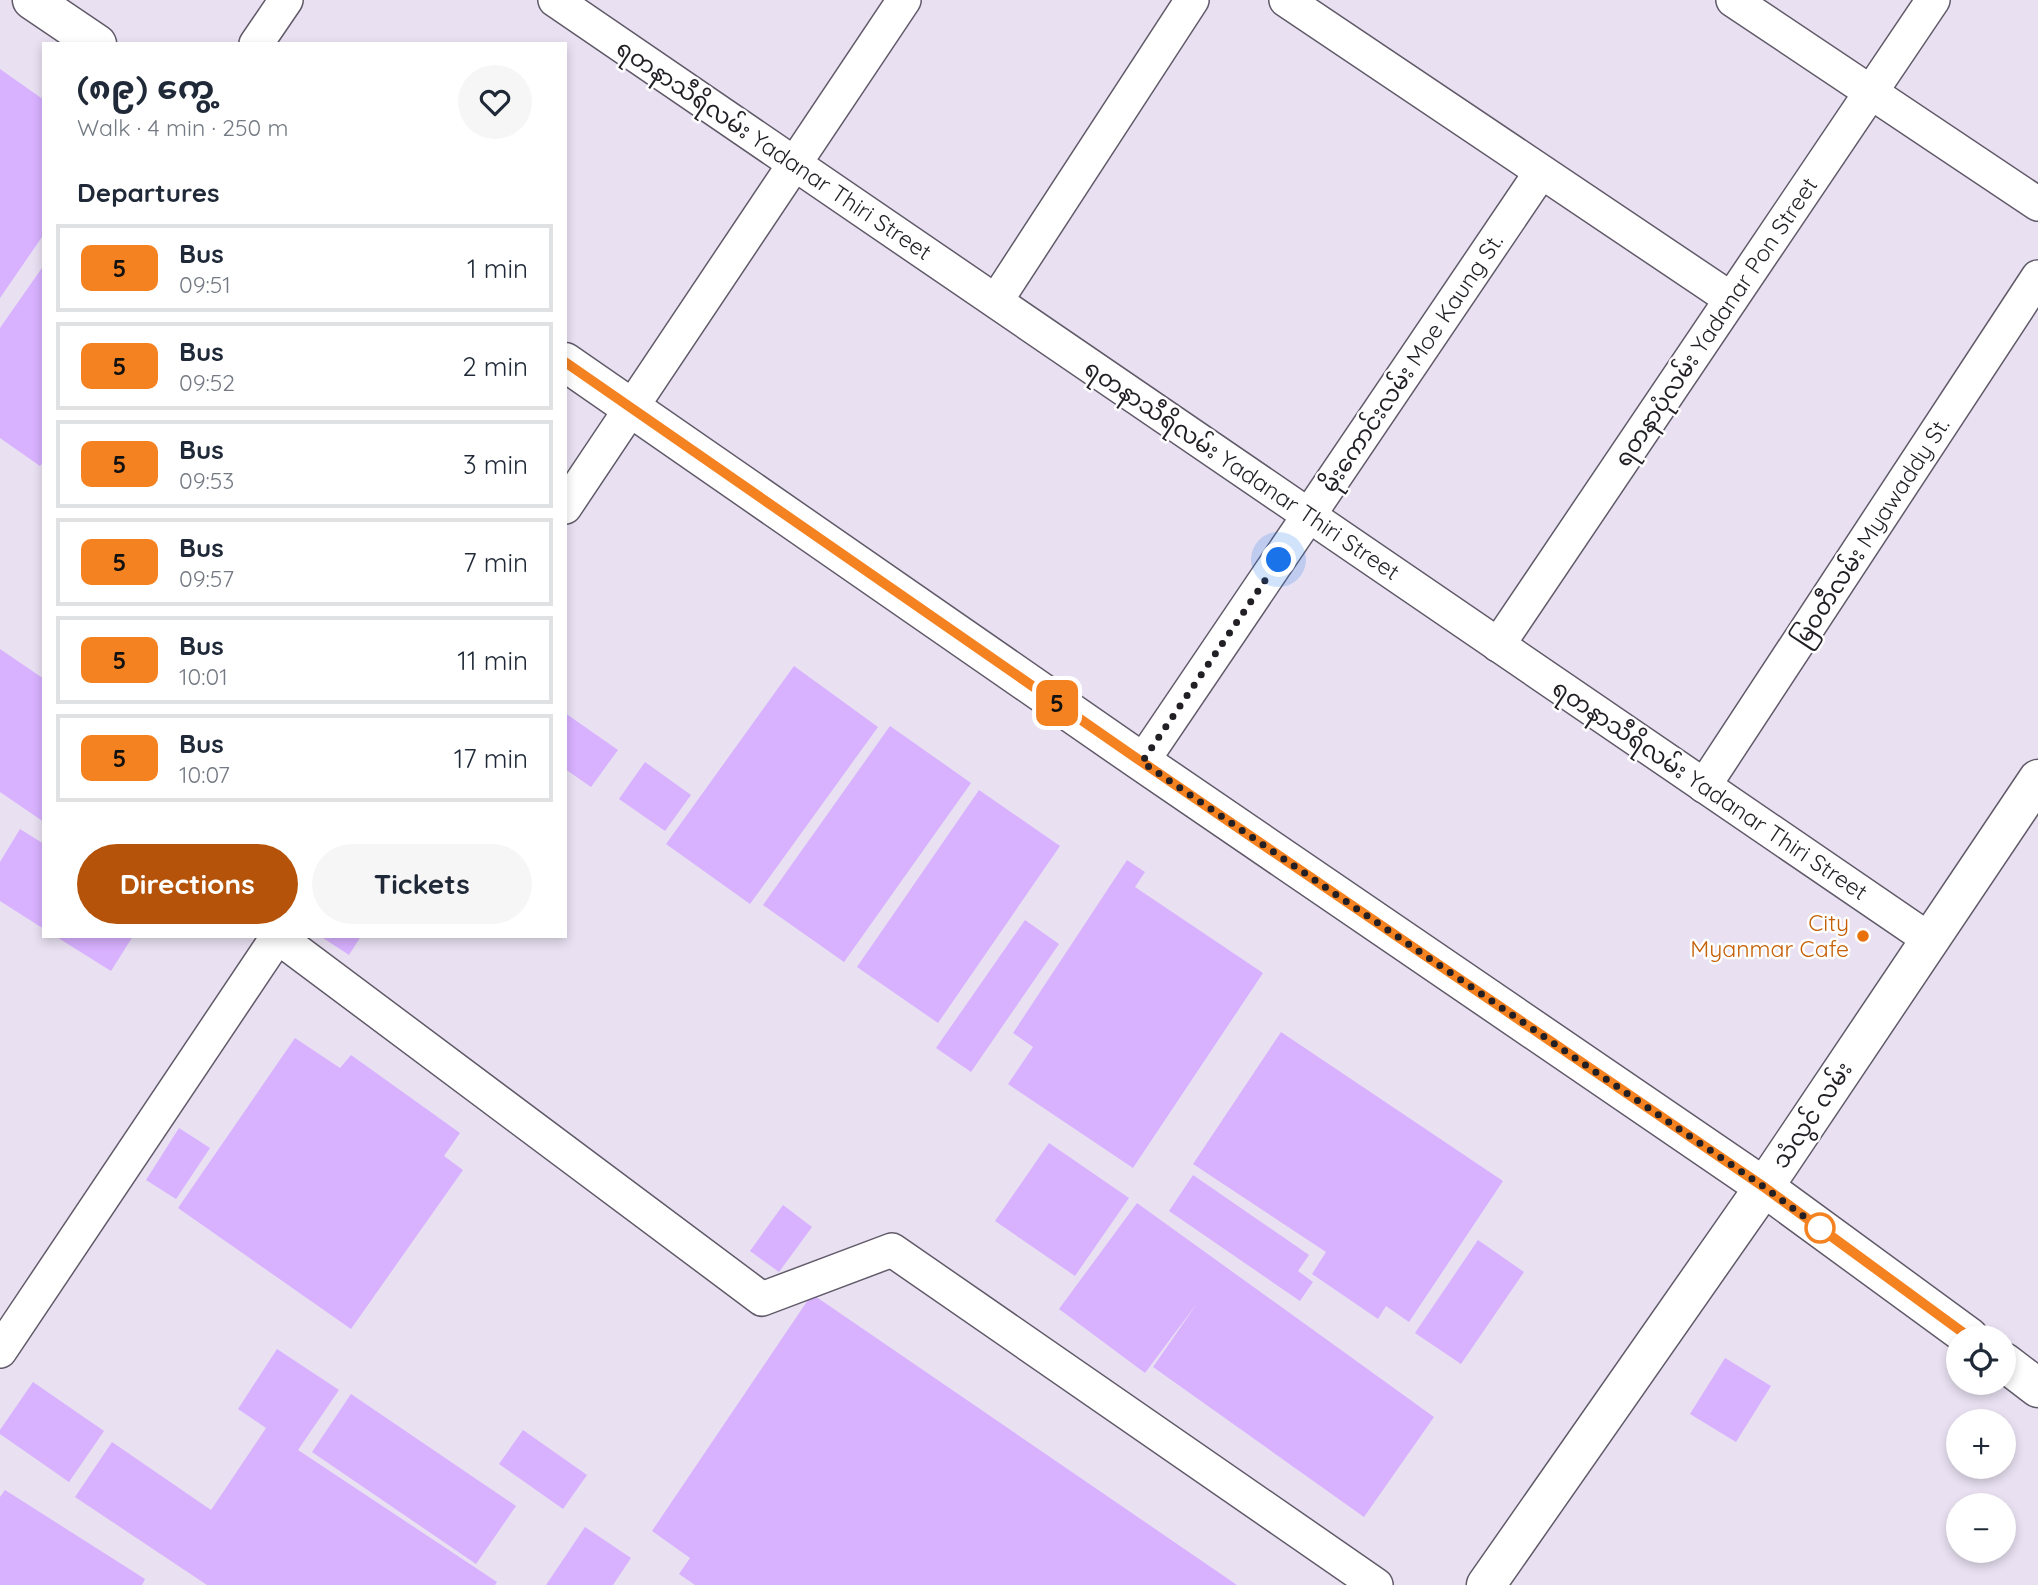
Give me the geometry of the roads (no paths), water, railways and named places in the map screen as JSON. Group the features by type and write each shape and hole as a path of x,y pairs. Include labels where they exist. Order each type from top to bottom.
{"street":[{"path":"32,0 94,42"},
{"path":"257,42 286,0"},
{"path":"567,504 904,0"},
{"path":"996,302 1192,0"},
{"path":"1286,0 1731,299"},
{"path":"1733,0 2038,204"},
{"name":"ရတနာပုံလမ်း Yadanar Pon Street","path":"1498,645 1934,0"},
{"name":"ရတနာသီရိလမ်း Yadanar Thiri Street","path":"566,3 795,164 1930,940"},
{"name":"မိုးကောင်းလမ်း Moe Kaung St.","path":"1142,762 1541,172"},
{"name":"မြဝတီလမ်း Myawaddy St.","path":"1704,786 2038,277"},
{"path":"567,363 1142,762 1764,1187 1953,1325"},
{"name":"သံလွင် လမ်း","path":"1486,1585 1764,1187 2038,779"},
{"path":"0,1351 11,1312 277,938"},
{"path":"279,938 762,1298 892,1250 1376,1585"}],"place":[{"name":"City Myanmar Cafe","path":"1863,936"}]}
